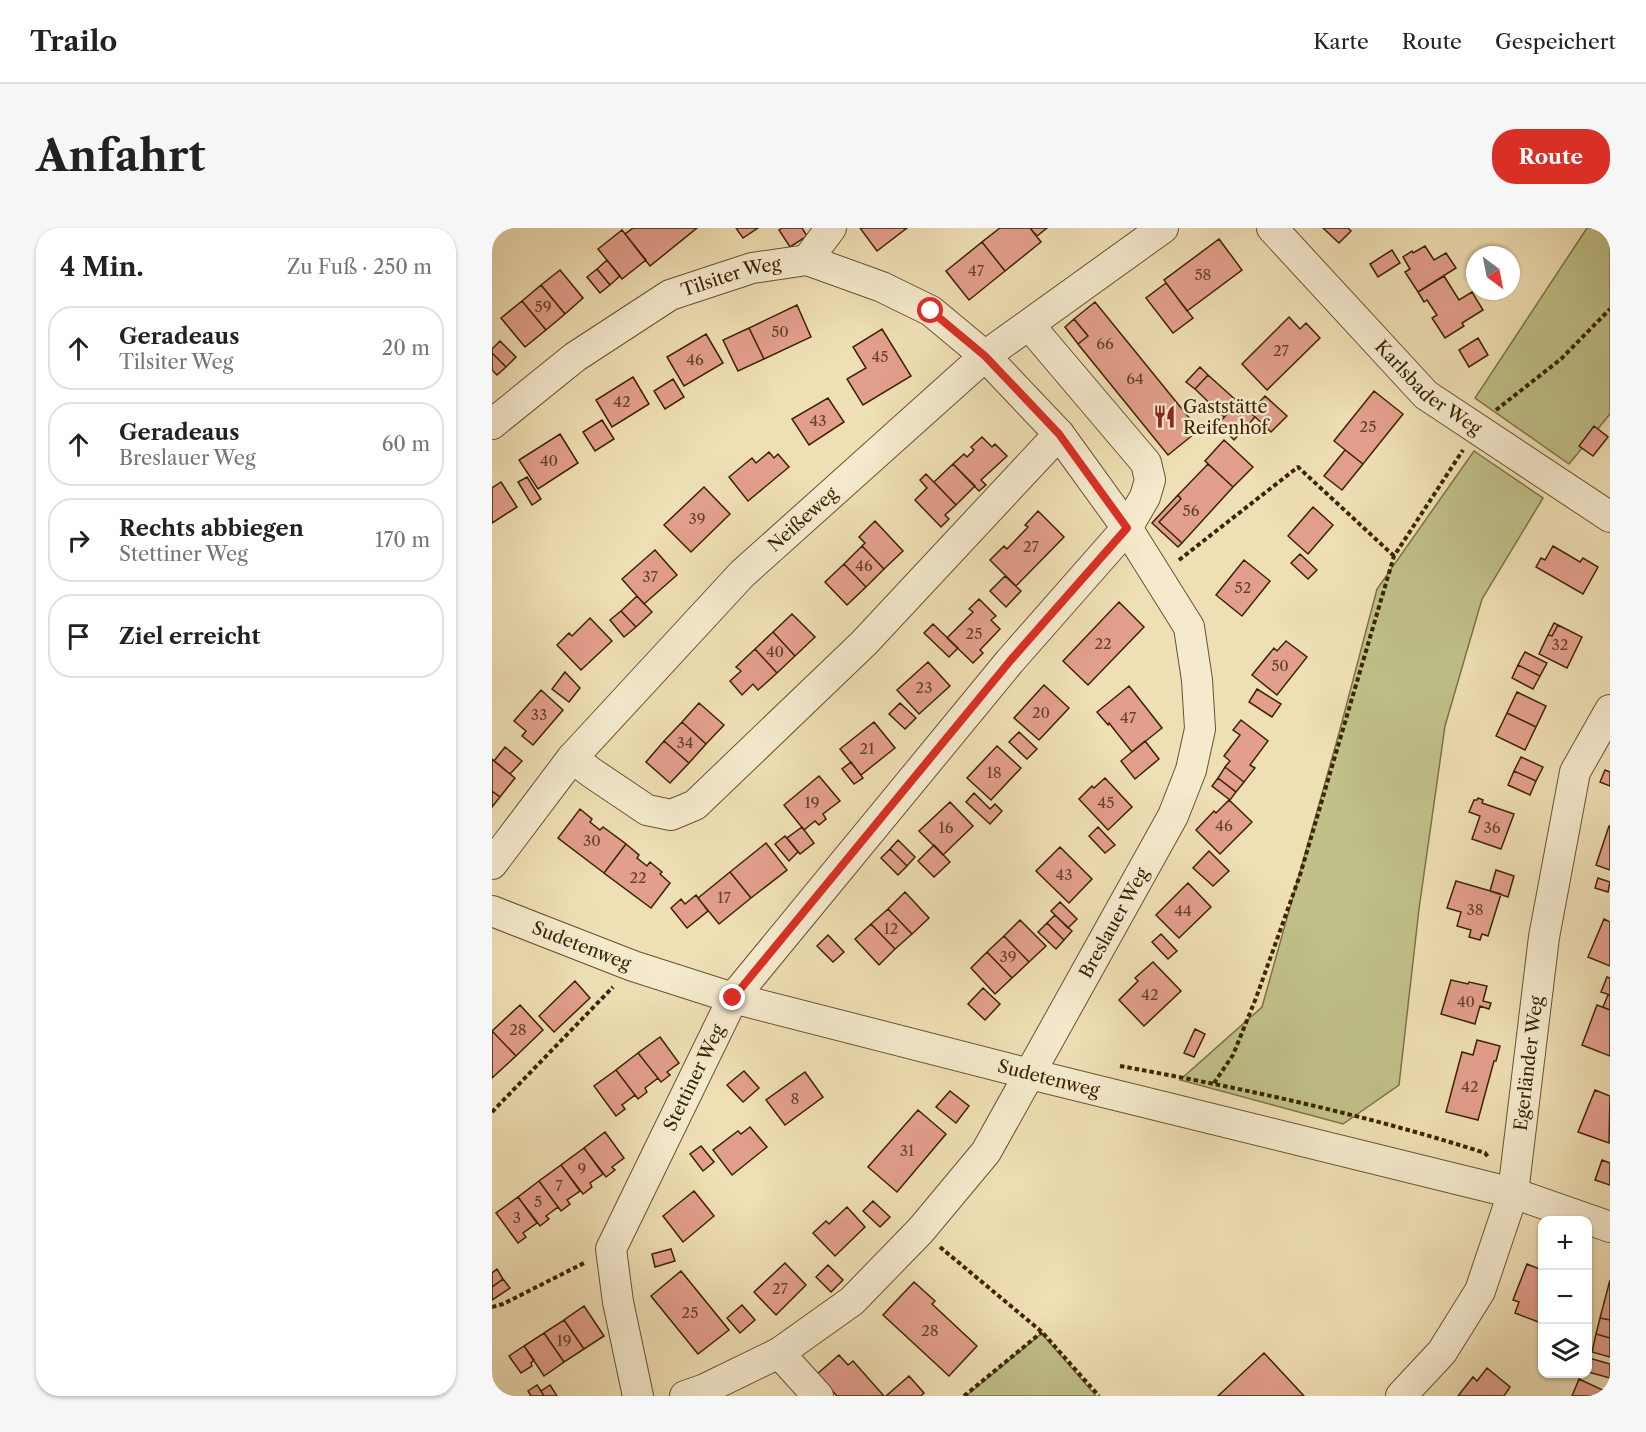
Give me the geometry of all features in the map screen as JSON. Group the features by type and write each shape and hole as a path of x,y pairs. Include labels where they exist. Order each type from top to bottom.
{"street":[{"path":"807,260 831,228"},
{"name":"Neißeweg","path":"492,864 572,758 742,574 985,356 1163,228"},
{"name":"Karlsbader Weg","path":"1272,228 1425,395 1610,517"},
{"name":"Tilsiter Weg","path":"492,424 575,357 670,295 752,268 807,260 882,287 931,311 985,356"},
{"name":"Stettiner Weg","path":"611,1249 733,998 1010,661 1127,528 1145,497 1150,480 1146,463 1029,325"},
{"name":"Breslauer Weg","path":"685,1396 705,1389 779,1353 852,1300 921,1230 986,1152 1173,816 1191,770 1200,729 1197,680 1189,627 1127,528 1059,434 985,356"},
{"path":"572,758 647,810 671,815 694,805 864,644 1059,434"},
{"name":"Egerländer Weg","path":"1401,1396 1442,1352 1480,1291 1513,1193 1544,937 1575,772 1610,710"},
{"name":"Sudetenweg","path":"492,911 633,966 733,998 1513,1193 1610,1227"},
{"path":"611,1249 618,1302 638,1396"},
{"path":"779,1353 818,1396"}],"path":[{"path":"1214,1083 1233,1055 1300,875 1394,556 1476,429 1489,415 1561,358 1610,309"},
{"path":"1157,577 1298,467 1394,556"},
{"path":"492,1112 633,966"},
{"path":"1116,1065 1214,1083 1428,1134 1485,1152 1513,1193"},
{"path":"921,1230 1042,1332 1099,1396"},
{"path":"492,1307 503,1304 611,1249"},
{"path":"964,1396 1042,1332"}],"green space":[{"path":"1587,228 1610,228 1610,414 1569,464 1475,398"},
{"path":"1474,451 1543,498 1482,599 1445,726 1419,909 1399,1085 1343,1124 1180,1080 1262,1007 1377,589"},
{"path":"1041,1334 1096,1396 966,1396"}],"building":[{"path":"633,228 697,228 650,266 625,234"},
{"path":"736,228 758,228 743,238"},
{"path":"802,228 807,236 790,247 779,230"},
{"path":"860,228 907,228 877,251"},
{"path":"1000,228 1030,228 1041,242 1005,271 982,242"},
{"path":"1030,228 1047,228 1037,236"},
{"path":"1323,228 1348,228 1351,231 1339,243"},
{"path":"622,230 646,260 622,279 598,249"},
{"path":"1219,239 1242,270 1187,311 1164,280"},
{"path":"982,242 1005,271 969,300 946,271"},
{"path":"1425,246 1434,260 1446,253 1456,268 1418,292 1405,272 1410,269 1403,257"},
{"path":"1392,250 1400,263 1378,277 1370,264"},
{"path":"607,260 620,276 610,285 597,269"},
{"path":"597,269 610,285 600,293 587,277"},
{"path":"560,270 583,298 565,314 541,285"},
{"path":"1444,276 1459,300 1466,296 1466,300 1477,300 1483,310 1462,323 1464,326 1445,338 1432,318 1437,315 1427,300 1424,302 1418,292"},
{"path":"1166,283 1193,318 1173,333 1146,298"},
{"path":"541,285 565,314 546,330 522,301"},
{"path":"522,301 546,330 525,347 501,318"},
{"path":"1095,302 1199,430 1168,455 1078,344 1088,336 1074,319"},
{"path":"797,305 811,337 764,359 749,328"},
{"path":"1289,317 1300,329 1306,323 1320,338 1267,390 1242,364"},
{"path":"1074,319 1088,336 1078,344 1065,327"},
{"path":"749,328 764,359 738,371 723,340"},
{"path":"882,329 911,376 863,405 847,379 866,368 853,347"},
{"path":"706,334 723,363 684,386 667,357"},
{"path":"1478,338 1488,355 1469,367 1459,350"},
{"path":"500,341 516,357 506,367 492,353 492,349"},
{"path":"492,353 506,367 497,375 492,370"},
{"path":"1200,367 1208,375 1195,389 1186,382"},
{"path":"1208,375 1238,402 1224,417 1195,389"},
{"path":"633,377 649,404 612,427 596,400"},
{"path":"673,379 684,397 665,409 654,391"},
{"path":"1374,391 1403,414 1363,464 1334,441"},
{"path":"1265,396 1287,416 1271,432 1250,412"},
{"path":"828,398 844,422 809,445 792,419"},
{"path":"1238,402 1255,417 1234,440 1218,424"},
{"path":"602,420 614,439 595,451 583,432"},
{"path":"1594,426 1608,437 1593,456 1579,446"},
{"path":"560,434 578,463 538,489 519,460"},
{"path":"982,437 992,447 995,444 1007,456 981,480 986,485 979,491 953,464 964,454 967,457 974,450 971,447"},
{"path":"1224,440 1253,467 1233,487 1205,461"},
{"path":"1345,450 1363,464 1342,490 1324,476"},
{"path":"769,452 774,458 778,454 789,467 748,501 729,477 752,458 756,463"},
{"path":"953,464 975,486 956,505 934,482"},
{"path":"1208,464 1233,487 1182,543 1159,522 1181,499 1178,495"},
{"path":"926,474 956,505 945,515 949,519 941,527 915,500 927,488 920,480"},
{"path":"527,477 541,499 532,505 518,482"},
{"path":"501,482 517,507 492,523 492,488"},
{"path":"704,487 730,514 691,552 664,525"},
{"path":"1178,495 1181,499 1159,522 1182,543 1178,547 1152,523"},
{"path":"1313,507 1333,525 1308,554 1288,536"},
{"path":"1038,511 1064,537 1016,586 990,560 1004,546 1007,549 1028,527 1025,525"},
{"path":"875,521 903,551 884,569 862,546 865,543 859,537"},
{"path":"862,546 884,569 866,587 844,564"},
{"path":"1553,546 1580,562 1583,558 1598,567 1583,594 1536,567 1541,558 1545,560"},
{"path":"655,550 677,575 644,604 622,579"},
{"path":"1300,554 1317,570 1308,579 1291,563"},
{"path":"1244,560 1270,581 1242,616 1216,595"},
{"path":"844,564 866,587 847,605 825,582"},
{"path":"1005,576 1021,591 1006,607 990,591"},
{"path":"637,596 652,612 636,627 621,611"},
{"path":"979,599 996,616 991,620 1000,629 980,650 983,653 973,663 947,638 973,612 969,609"},
{"path":"1119,602 1144,627 1088,685 1063,661"},
{"path":"621,611 636,627 624,637 610,620"},
{"path":"792,614 815,637 795,656 773,632"},
{"path":"590,618 612,641 581,670 557,645 569,633 572,636"},
{"path":"1554,623 1558,625 1552,636 1548,635"},
{"path":"933,624 958,648 949,657 924,633"},
{"path":"1558,625 1582,637 1567,668 1539,654 1548,635 1552,636"},
{"path":"773,632 795,656 777,673 755,649"},
{"path":"1286,641 1307,657 1277,695 1252,675 1274,648 1277,651"},
{"path":"755,649 777,673 758,690 753,684 742,695 730,681 741,671 736,667"},
{"path":"1525,652 1547,663 1540,676 1518,665"},
{"path":"928,662 950,686 919,714 897,690"},
{"path":"1518,665 1540,676 1533,689 1512,678"},
{"path":"565,672 580,688 569,702 552,689"},
{"path":"1044,685 1069,708 1039,740 1014,718"},
{"path":"1129,686 1162,728 1132,752 1097,712"},
{"path":"1257,689 1281,704 1272,717 1249,702"},
{"path":"541,690 563,710 533,745 522,736 526,731 514,721"},
{"path":"1517,692 1546,706 1536,727 1507,713"},
{"path":"699,703 724,725 706,744 682,722"},
{"path":"900,703 916,718 905,729 889,714"},
{"path":"1507,713 1536,727 1525,750 1496,736"},
{"path":"1241,720 1268,741 1250,765 1255,768 1244,782 1225,767 1230,761 1224,756 1240,735 1233,730"},
{"path":"682,722 706,744 689,763 664,741"},
{"path":"874,722 895,748 861,775 840,749"},
{"path":"1019,732 1037,749 1027,759 1009,742"},
{"path":"664,741 689,763 670,783 646,762"},
{"path":"1145,741 1159,759 1135,779 1121,761"},
{"path":"997,746 1021,768 991,800 967,778"},
{"path":"505,747 522,761 510,774 494,761"},
{"path":"1521,757 1543,767 1536,781 1514,771"},
{"path":"492,759 515,778 500,797 492,791"},
{"path":"851,762 863,778 854,784 842,769"},
{"path":"1225,767 1244,782 1236,792 1218,778"},
{"path":"1605,770 1610,772 1610,786 1600,782"},
{"path":"1514,771 1536,781 1530,795 1508,785"},
{"path":"819,776 840,801 823,814 826,819 819,825 815,821 804,830 784,805"},
{"path":"1105,778 1132,807 1108,830 1079,799 1092,786 1094,788"},
{"path":"1218,778 1236,792 1230,800 1212,786"},
{"path":"492,791 500,797 492,807"},
{"path":"974,793 990,809 995,804 1002,811 990,824 966,802"},
{"path":"1478,798 1483,800 1482,803 1514,814 1501,849 1472,839 1480,816 1469,812 1474,800"},
{"path":"1229,800 1252,822 1220,854 1196,830 1214,811 1216,813"},
{"path":"950,802 973,826 943,855 919,831"},
{"path":"580,809 600,830 603,827 626,844 604,873 558,838"},
{"path":"1610,826 1610,870 1596,865"},
{"path":"802,827 814,843 800,854 787,838"},
{"path":"1098,827 1115,845 1105,853 1089,836"},
{"path":"785,836 798,852 789,861 775,844"},
{"path":"898,840 915,857 907,866 890,849"},
{"path":"766,843 787,870 751,898 730,872"},
{"path":"626,844 639,855 637,858 647,866 650,862 670,883 651,908 604,873"},
{"path":"934,845 950,862 934,877 918,861"},
{"path":"1060,847 1092,879 1069,903 1036,871"},
{"path":"890,849 907,866 898,875 881,858"},
{"path":"1209,851 1229,871 1213,886 1193,868"},
{"path":"1496,870 1514,876 1508,897 1490,891"},
{"path":"730,872 751,898 719,924 698,898"},
{"path":"1598,878 1610,882 1608,892 1595,888"},
{"path":"1456,881 1501,894 1488,936 1482,934 1480,940 1469,937 1471,930 1457,926 1461,912 1447,908"},
{"path":"1188,883 1211,907 1179,938 1156,915"},
{"path":"905,892 929,918 912,934 888,909"},
{"path":"696,895 708,911 687,928 671,908 681,899 685,904"},
{"path":"1060,902 1077,919 1068,928 1051,911"},
{"path":"888,909 912,934 895,949 871,924"},
{"path":"1055,915 1072,931 1064,940 1047,923"},
{"path":"1604,919 1610,922 1610,966 1588,957"},
{"path":"1020,920 1046,946 1029,962 1004,936"},
{"path":"1047,923 1064,940 1056,949 1038,932"},
{"path":"871,924 895,949 879,965 855,939"},
{"path":"1161,934 1177,951 1168,959 1152,942"},
{"path":"828,935 844,952 833,962 817,946"},
{"path":"1004,936 1029,962 1012,978 987,952"},
{"path":"987,952 1012,978 995,994 971,968"},
{"path":"1153,962 1181,991 1144,1026 1119,1000 1138,981 1135,978"},
{"path":"1607,977 1610,978 1610,995 1601,992"},
{"path":"1451,980 1487,986 1483,1001 1491,1003 1489,1009 1480,1006 1475,1024 1441,1014"},
{"path":"575,981 590,998 554,1032 539,1016"},
{"path":"983,988 1000,1004 985,1020 968,1004"},
{"path":"1610,995 1610,1010 1603,1007"},
{"path":"520,1005 543,1030 516,1056 492,1031"},
{"path":"1597,1005 1610,1010 1610,1056 1582,1045"},
{"path":"1195,1029 1205,1034 1194,1057 1184,1053"},
{"path":"492,1031 516,1056 492,1078"},
{"path":"660,1037 679,1063 667,1072 670,1075 661,1082 638,1053"},
{"path":"1477,1040 1500,1046 1478,1120 1446,1112 1462,1052 1473,1055"},
{"path":"638,1053 658,1078 645,1088 647,1092 638,1099 616,1070"},
{"path":"616,1070 635,1095 622,1105 625,1109 616,1116 594,1086"},
{"path":"744,1071 759,1088 743,1102 727,1085"},
{"path":"805,1072 823,1097 785,1125 766,1100"},
{"path":"1595,1090 1610,1096 1609,1143 1578,1132"},
{"path":"950,1091 969,1106 956,1123 936,1107"},
{"path":"918,1110 946,1134 897,1192 868,1167"},
{"path":"750,1127 767,1147 732,1175 713,1150 738,1131 741,1134"},
{"path":"605,1132 624,1158 612,1167 615,1170 606,1177 584,1148"},
{"path":"701,1146 714,1162 703,1171 690,1154"},
{"path":"584,1148 603,1174 590,1183 592,1187 583,1194 561,1165"},
{"path":"1602,1160 1610,1163 1610,1185 1595,1180"},
{"path":"561,1165 580,1191 567,1200 570,1204 561,1211 539,1181"},
{"path":"539,1181 558,1207 546,1216 549,1219 540,1226 518,1197"},
{"path":"694,1191 714,1216 683,1242 663,1216"},
{"path":"518,1197 537,1223 523,1233 526,1237 518,1243 496,1213"},
{"path":"873,1201 890,1217 880,1227 863,1211"},
{"path":"847,1207 865,1227 835,1256 813,1233 826,1221 829,1224"},
{"path":"671,1249 675,1261 655,1267 652,1254"},
{"path":"785,1263 806,1285 776,1315 754,1292"},
{"path":"1527,1264 1538,1268 1538,1322 1515,1313 1519,1302 1513,1300"},
{"path":"828,1265 843,1280 831,1292 816,1277"},
{"path":"497,1269 503,1279 492,1287 492,1273"},
{"path":"681,1271 729,1330 698,1354 651,1296"},
{"path":"503,1279 510,1288 492,1300 492,1287"},
{"path":"1610,1280 1610,1320 1600,1318"},
{"path":"914,1282 935,1301 932,1304 977,1346 949,1376 883,1315"},
{"path":"742,1305 755,1320 740,1333 727,1318"},
{"path":"584,1306 604,1336 584,1349 564,1320"},
{"path":"1600,1318 1610,1320 1610,1338 1596,1334"},
{"path":"564,1320 584,1349 564,1362 544,1333"},
{"path":"544,1333 564,1362 544,1376 524,1346"},
{"path":"1596,1334 1610,1338 1610,1357 1592,1352"},
{"path":"524,1346 534,1360 531,1363 532,1366 521,1373 509,1356"},
{"path":"1264,1353 1304,1396 1218,1396"},
{"path":"839,1355 848,1365 853,1361 884,1396 837,1396 817,1374"},
{"path":"1592,1359 1610,1364 1610,1378 1592,1373"},
{"path":"1487,1368 1510,1387 1504,1396 1458,1396 1473,1377 1477,1381"},
{"path":"909,1376 924,1393 921,1396 886,1396"},
{"path":"1579,1379 1607,1392 1605,1396 1572,1396"},
{"path":"537,1385 544,1396 531,1396 528,1391"},
{"path":"550,1385 557,1396 544,1396 541,1391"}],"place":[{"name":"Gaststätte Reifenhof","path":"1165,417"}],"route":[{"path":"733,998 1010,661 1127,528 1059,434 985,356 931,311"}]}
